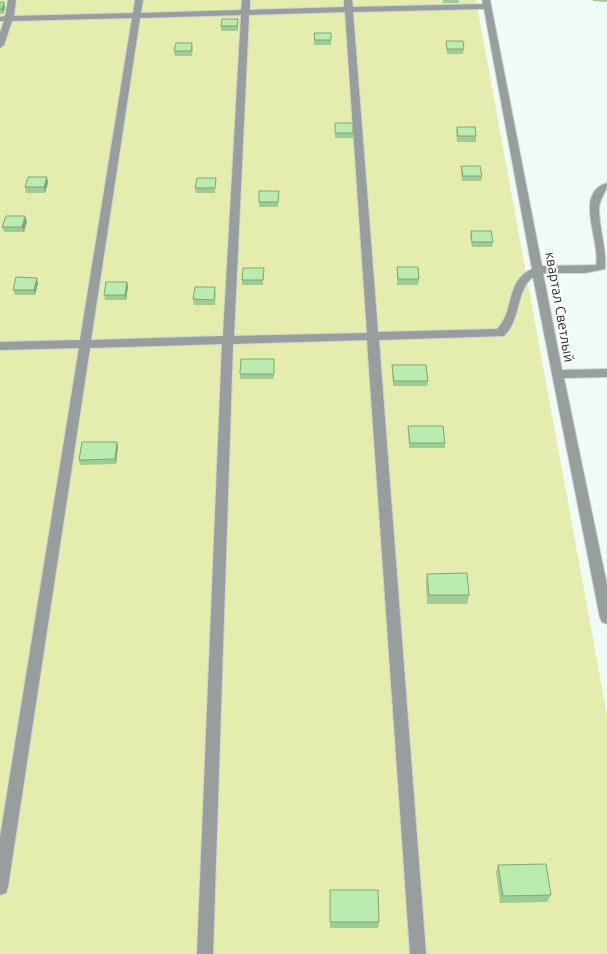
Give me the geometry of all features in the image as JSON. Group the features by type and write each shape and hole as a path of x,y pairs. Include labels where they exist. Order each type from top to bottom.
{"street":[{"path":"0,45 5,19 12,0"},
{"path":"0,886 139,0"},
{"path":"205,954 228,339 246,0"},
{"path":"5,19 245,13 348,5 487,3"},
{"name":"квартал Светлый","path":"487,3 557,374 607,618"},
{"path":"348,5 418,954"},
{"path":"0,346 500,333 506,329 509,322 518,285 522,280 538,270 592,270 601,267 603,256 595,217 596,197 600,189 607,186"},
{"path":"557,374 607,372"}],"green space":[{"path":"0,0 476,0 607,715 607,954 0,954"}],"building":[{"path":"0,2 4,2 2,9 0,9"},
{"path":"222,19 238,19 237,26 221,26"},
{"path":"314,33 331,33 331,40 315,40"},
{"path":"446,41 463,41 464,49 447,49"},
{"path":"176,43 192,43 191,51 174,51"},
{"path":"335,123 353,123 353,133 335,133"},
{"path":"457,127 475,127 476,136 458,136"},
{"path":"461,166 480,166 482,176 463,176"},
{"path":"28,177 47,177 44,187 25,187"},
{"path":"197,178 216,178 215,188 195,188"},
{"path":"259,191 279,191 278,202 259,202"},
{"path":"6,216 25,216 22,227 2,227"},
{"path":"471,231 491,231 493,242 472,242"},
{"path":"397,267 418,267 419,279 398,279"},
{"path":"243,268 264,268 263,280 242,280"},
{"path":"16,277 37,278 34,290 13,290"},
{"path":"106,282 127,282 125,295 104,295"},
{"path":"195,287 215,287 214,300 193,299"},
{"path":"241,359 274,359 274,374 240,374"},
{"path":"392,365 426,365 428,381 394,381"},
{"path":"408,426 443,426 445,443 410,443"},
{"path":"82,442 117,442 115,459 79,460"},
{"path":"467,573 469,595 429,595 427,574"},
{"path":"546,864 551,895 503,896 498,865"},
{"path":"330,890 378,890 379,922 330,922"}]}
